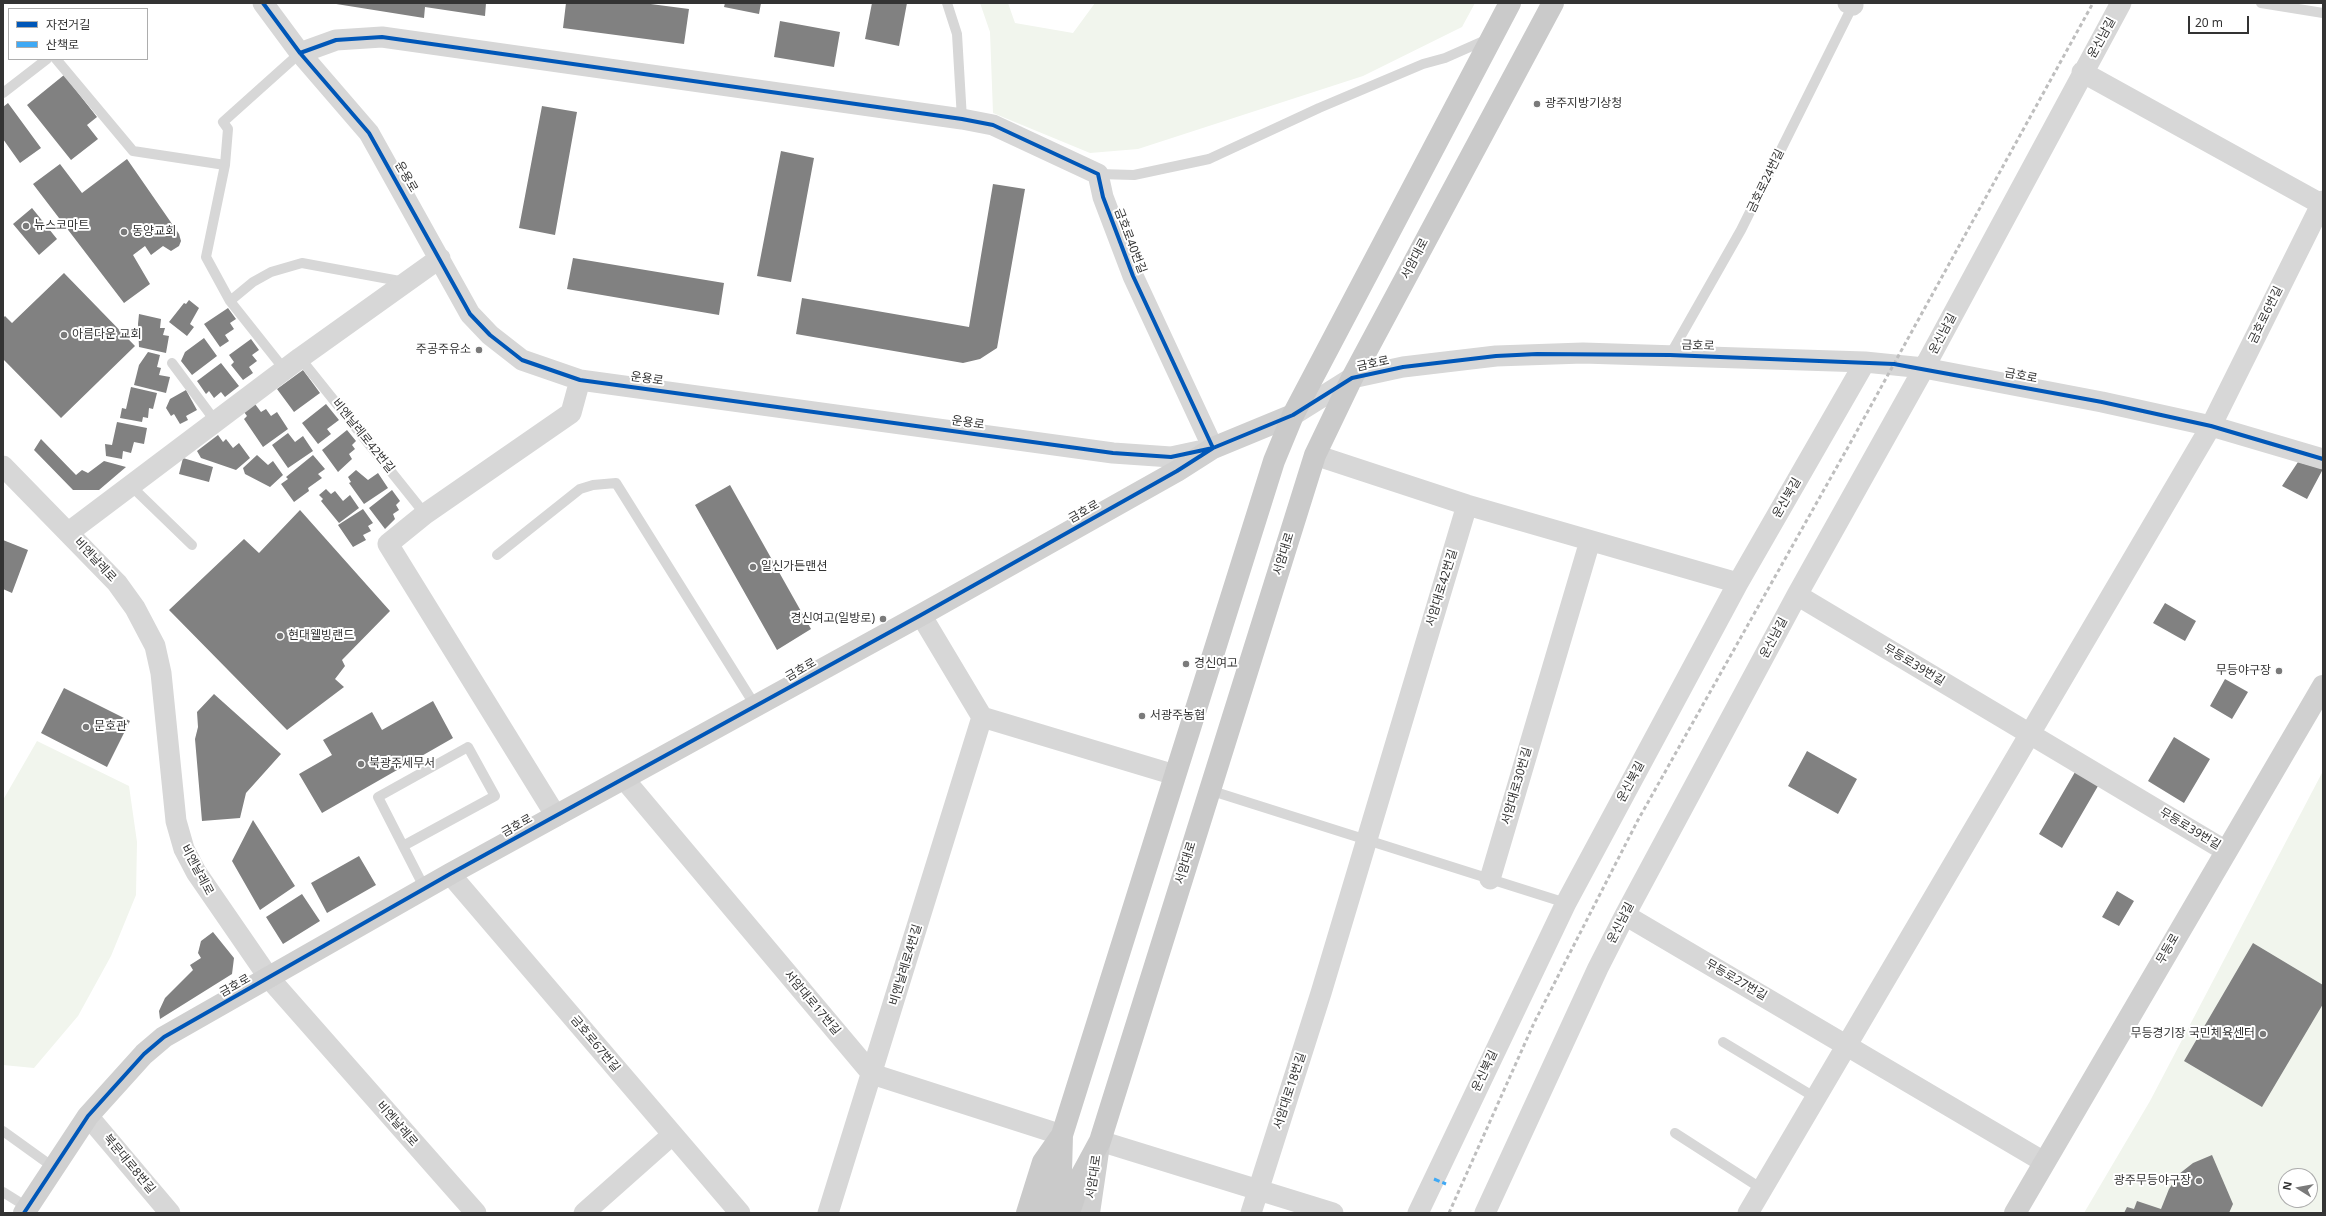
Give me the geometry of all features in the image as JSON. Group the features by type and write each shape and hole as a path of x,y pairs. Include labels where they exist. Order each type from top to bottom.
{"main road":[{"path":"1027,1213 1043,1162 1062,1135 1274,461 1293,415 1510,3"},
{"name":"서암대로","path":"1071,1174 1100,1140 1315,455 1352,378 1553,3"},
{"path":"1062,1135 1071,1174 1069,1213"},
{"path":"1048,1213 1071,1174"}],"street":[{"name":"운용로","path":"263,3 300,53 369,133 470,314 490,335 522,360 580,380 1113,453 1171,457 1213,448"},
{"name":"운신남길","path":"1484,1213 1598,968 1625,915 1798,595 1924,368 2082,72 2121,3"},
{"path":"300,53 336,40 382,37 962,119 994,125 1098,174"},
{"name":"운신남길","path":"2082,72 2205,140"},
{"name":"금호로6번길","path":"2205,140 2322,202 2211,426"},
{"name":"금호로40번길","path":"1098,174 1103,197 1133,276 1213,448"},
{"path":"69,532 292,363 408,283 440,258"},
{"name":"금호로","path":"26,1210 88,1116 135,1064 164,1037 450,874 921,615 1177,471 1213,448 1293,415 1352,378 1403,367 1496,356 1583,353 1864,362 1924,368 2211,426 2323,459"},
{"name":"운신북길","path":"1418,1213 1566,903 1738,583 1864,362"},
{"path":"556,816 388,544 425,514 571,413 580,380"},
{"path":"1748,1213 2211,426"},
{"path":"1315,455 1467,505 1738,583"},
{"name":"비엔날레로","path":"3,466 69,532 117,583 135,608 155,646 164,704 173,801 184,849 215,901 269,978 476,1213"},
{"name":"서암대로42번길","path":"1367,840 1467,505"},
{"name":"서암대로30번길","path":"1490,879 1590,541"},
{"name":"무등로39번길","path":"1798,595 2226,851"},
{"path":"921,615 982,717 1175,775"},
{"name":"무등로","path":"2014,1213 2323,686"},
{"name":"비엔날레로4번길","path":"828,1213 982,717"},
{"name":"서암대로17번길","path":"624,779 872,1074"},
{"name":"서암대로18번길","path":"1251,1213 1321,993 1367,840"},
{"name":"금호로67번길","path":"450,874 740,1213"},
{"name":"무등로27번길","path":"1625,915 2044,1162"},
{"path":"872,1074 1062,1135"},
{"name":"북문대로8번길","path":"88,1116 170,1213"},
{"path":"584,1213 672,1135"},
{"path":"1100,1140 1333,1213"},
{"name":"서암대로","path":"1089,1213 1100,1140"}],"lane":[{"path":"947,3 957,34 962,119"},
{"path":"2261,3 2323,13"},
{"name":"금호로24번길","path":"1670,355 1742,230 1852,4"},
{"path":"1098,174 1134,176 1209,159 1326,105 1423,64 1445,58 1490,39"},
{"name":"비엔날레로42번길","path":"300,53 223,122 228,129 225,165 206,257 230,301 292,363 425,514"},
{"path":"3,93 46,60"},
{"path":"57,60 133,151 225,165"},
{"path":"230,301 253,282 271,272 309,263 408,283"},
{"path":"172,363 216,422"},
{"path":"497,555 580,490 593,485 616,482 756,707"},
{"path":"131,486 192,546"},
{"path":"403,846 495,796 468,747 378,797 403,846 425,889"},
{"path":"1209,790 1566,903"},
{"path":"1723,1042 1816,1098"},
{"path":"3,1131 53,1167"},
{"path":"1675,1133 1762,1188"},
{"path":"3,1192 26,1210"}],"shaded area":[{"path":"980,3 1008,3 1015,23 1073,33 1095,3 1475,3 1462,27 1363,76 1138,149 1090,153 993,113 990,32"},
{"path":"37,741 129,786 137,842 136,895 111,956 78,1016 34,1068 3,1065 3,800"},
{"path":"2323,771 2323,1213 2084,1213 2150,1101"}],"building":[{"path":"330,3 486,3 485,16 425,7 424,18"},
{"path":"566,3 643,3 689,9 684,44 563,28"},
{"path":"725,3 761,3 759,14 724,7"},
{"path":"872,3 907,3 899,46 865,39"},
{"path":"780,21 840,32 834,67 774,57"},
{"path":"64,75 97,117 87,125 98,139 71,160 27,105"},
{"path":"8,103 41,148 20,163 3,139 3,107"},
{"path":"542,106 577,112 555,235 519,228"},
{"path":"781,151 814,158 791,282 757,276"},
{"name":"동양교회","path":"127,159 179,234 181,241 179,246 171,251 163,246 151,255 145,246 133,255 150,284 124,303 33,184 60,164 82,193"},
{"path":"993,184 1025,189 997,348 980,359 963,363 796,334 802,298 969,327"},
{"path":"32,208 57,239 39,255 13,224"},
{"path":"573,258 724,283 719,315 567,289"},
{"name":"아름다운 교회","path":"64,273 135,346 61,418 3,359 3,318 5,316 12,323"},
{"path":"189,300 199,308 190,324 194,327 187,336 169,322 184,303 186,304"},
{"path":"228,308 236,319 230,323 234,329 225,335 229,341 220,347 204,324"},
{"path":"139,314 161,319 160,328 165,328 163,335 169,336 166,353 139,347"},
{"path":"204,338 217,356 192,375 181,361 185,352"},
{"path":"251,339 259,350 252,355 257,361 249,367 253,373 243,380 231,365 234,362 229,355"},
{"path":"148,352 160,355 157,367 161,368 159,375 170,377 166,393 134,385 139,365"},
{"path":"221,363 239,386 225,397 221,392 214,398 209,391 206,394 197,381"},
{"path":"303,370 320,393 294,412 277,389"},
{"path":"131,387 157,393 153,409 149,408 148,418 143,417 142,422 120,418 122,408 126,409"},
{"path":"186,390 197,410 186,416 188,420 180,424 174,414 171,416 166,408 170,399"},
{"path":"255,404 261,412 266,409 271,416 277,412 288,429 263,447 244,419 247,416 244,412"},
{"path":"326,404 339,420 327,429 331,434 318,444 302,423"},
{"path":"117,422 147,428 144,444 134,442 131,453 123,451 122,459 106,456 105,444 112,445"},
{"path":"347,430 356,441 352,445 355,449 349,454 352,459 338,472 322,450"},
{"path":"288,433 295,442 303,436 313,451 288,468 272,445"},
{"path":"218,435 223,442 226,439 233,448 239,443 250,458 236,470 201,458 197,451"},
{"path":"41,439 76,475 82,470 88,473 104,461 126,467 99,490 73,490 34,450"},
{"path":"257,455 268,465 273,461 283,475 270,487 245,474 243,468"},
{"path":"313,455 325,469 318,474 322,478 308,488 309,491 294,502 281,484 288,479 286,477"},
{"path":"183,458 213,467 209,482 179,474"},
{"path":"2298,462 2323,469 2307,499 2282,486"},
{"path":"356,470 368,480 378,473 388,488 364,504 349,483 351,482 348,477"},
{"name":"일신가든맨션","path":"730,485 811,629 777,650 695,505"},
{"path":"326,489 331,494 335,491 343,501 350,495 359,508 339,523 321,501 323,499 319,495"},
{"path":"392,490 400,501 396,505 399,510 393,514 395,519 385,529 369,508"},
{"path":"363,509 373,523 368,526 371,531 363,535 366,540 353,547 338,525"},
{"name":"현대웰빙랜드","path":"300,510 390,611 342,660 345,666 335,679 344,687 287,730 169,610 244,539 259,553"},
{"path":"3,540 28,550 12,593 3,589"},
{"path":"2165,603 2196,621 2185,641 2153,623"},
{"path":"2225,679 2248,692 2232,719 2210,706"},
{"name":"문호관","path":"64,688 130,721 107,767 41,733"},
{"path":"214,694 281,754 246,793 240,818 202,821 195,739 198,727 197,712"},
{"name":"북광주세무서","path":"433,701 453,738 322,813 299,774 332,755 323,740 372,712 382,730"},
{"path":"2174,737 2210,759 2184,803 2148,781"},
{"path":"1807,751 1857,779 1838,814 1788,786"},
{"path":"2075,772 2098,786 2062,848 2039,834"},
{"path":"253,820 295,886 260,910 232,861"},
{"path":"359,856 376,885 327,913 311,883"},
{"path":"2117,891 2134,901 2119,926 2102,917"},
{"path":"302,894 320,921 283,944 266,917"},
{"path":"213,932 234,958 232,974 160,1019 159,1011 165,998 193,970 190,965 201,958 198,953 201,941"},
{"path":"2253,943 2323,985 2323,1004 2262,1107 2184,1061"},
{"name":"광주무등야구장","path":"2212,1155 2233,1204 2229,1213 2124,1213 2127,1207 2134,1209 2137,1201 2161,1209 2169,1189 2179,1174 2193,1163"}],"railway":[{"path":"1449,1213 1534,1023 1638,820 1852,440 2093,3"}],"marked path":[{"path":"1434,1179 1446,1184"}],"cycle path":[{"path":"263,3 300,53 369,133 470,314 490,335 522,360 580,380 1113,453 1171,457 1213,448 1133,276 1103,197 1098,174 993,125 962,119 382,37 336,40 300,53"},
{"path":"24,1213 88,1116 144,1054 164,1037 450,874 921,615 1177,471 1213,448 1293,415 1352,378 1403,367 1496,356 1537,354 1670,355 1894,364 2102,402 2211,426 2323,459"}],"place":[{"name":"광주지방기상청","path":"1537,104"},
{"name":"뉴스코마트","path":"26,226"},
{"name":"동양교회","path":"124,232"},
{"name":"아름다운 교회","path":"64,335"},
{"name":"주공주유소","path":"479,350"},
{"name":"일신가든맨션","path":"753,567"},
{"name":"경신여고(일방로)","path":"883,619"},
{"name":"현대웰빙랜드","path":"280,636"},
{"name":"경신여고","path":"1186,664"},
{"name":"무등야구장","path":"2279,671"},
{"name":"서광주농협","path":"1142,716"},
{"name":"문호관","path":"86,727"},
{"name":"북광주세무서","path":"361,764"},
{"name":"무등경기장 국민체육센터","path":"2263,1034"},
{"name":"광주무등야구장","path":"2199,1181"}]}
